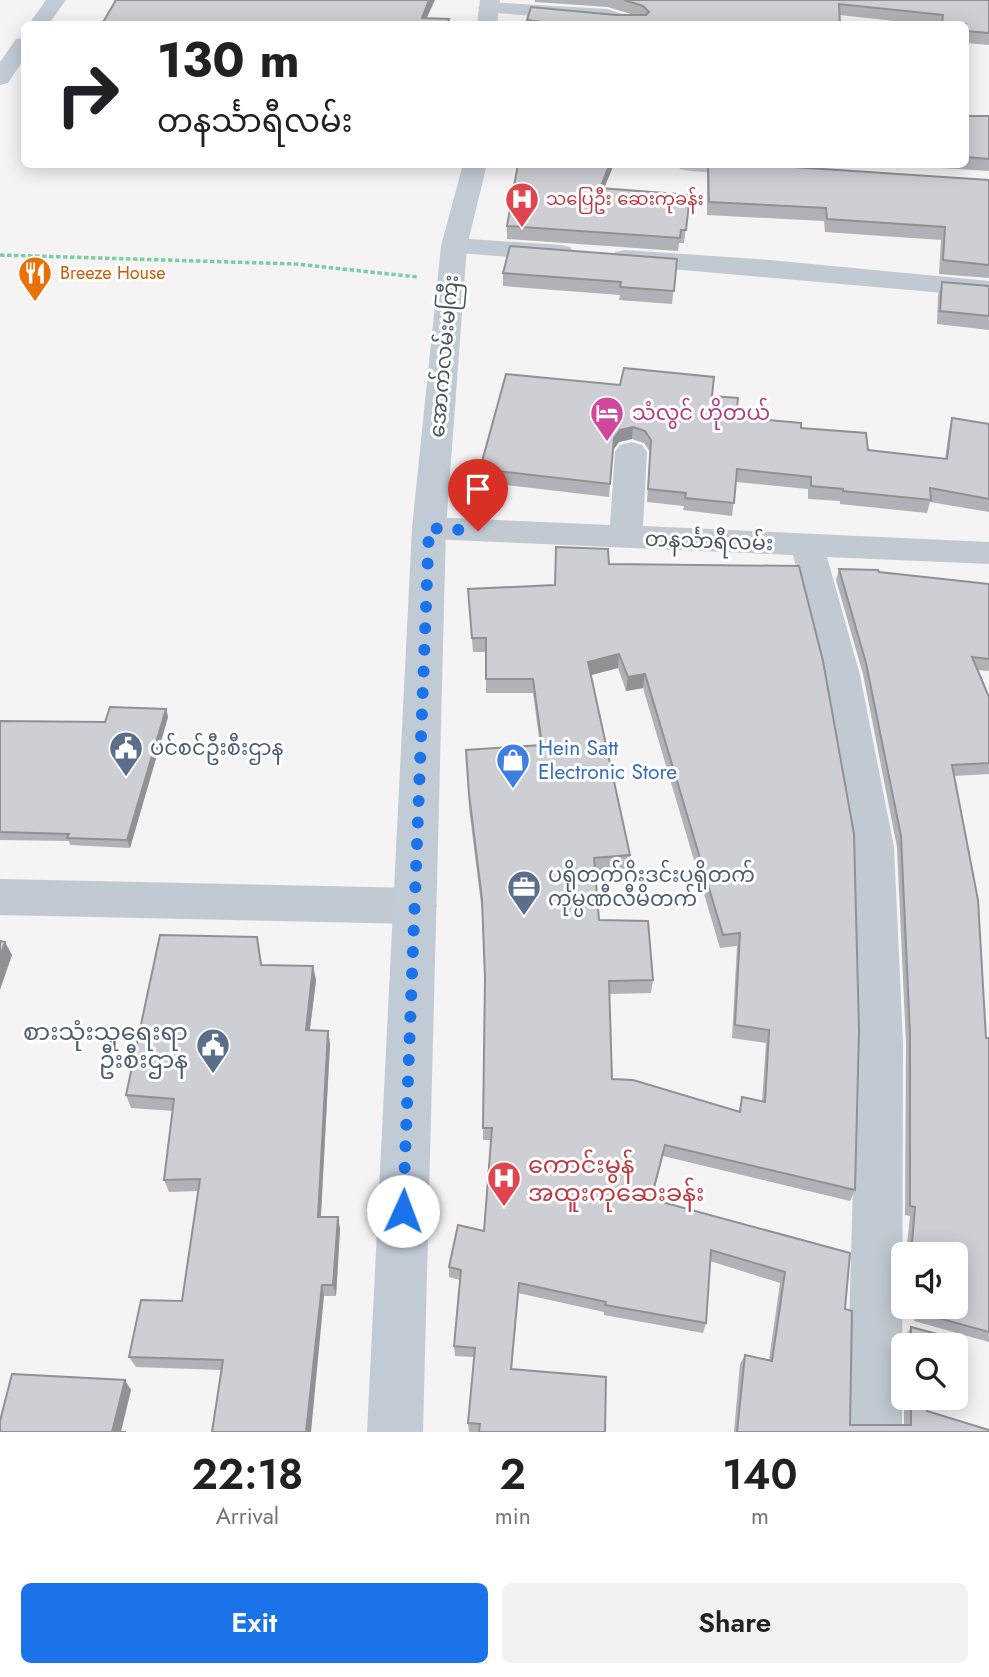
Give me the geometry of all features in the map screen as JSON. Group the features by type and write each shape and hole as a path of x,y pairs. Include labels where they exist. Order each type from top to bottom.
{"main road":[{"path":"41,21 57,0"},
{"path":"0,78 21,48"},
{"name":"အောက်လမ်းမကြီး","path":"395,1432 429,528 452,263 474,168"}],"street":[{"path":"489,11 607,15 625,21"},
{"path":"752,168 784,170"},
{"path":"452,263 598,256 770,268 989,289"},
{"path":"626,537 631,452"},
{"name":"တနင်္သာရီလမ်း","path":"429,528 989,553"},
{"path":"807,545 841,675 873,847 880,1044 874,1432"},
{"path":"0,897 415,906"}],"path":[{"path":"0,255 296,264 452,263"}],"building":[{"path":"116,0 429,0 422,18 449,19 448,21 104,21"},
{"path":"624,0 989,0 989,33 969,31 969,21 942,21 943,15 839,4 840,21 527,20 531,7 646,15 649,12 643,6"},
{"path":"969,116 989,116 989,159 969,157"},
{"path":"517,168 608,168 600,188 690,195 686,230 681,230 680,238 507,226"},
{"path":"708,168 808,168 989,180 989,265 943,260 945,227 827,219 826,208 709,202"},
{"path":"510,246 677,259 674,291 620,287 621,282 503,273"},
{"path":"942,282 989,286 989,316 940,311"},
{"path":"624,368 714,377 712,396 738,398 736,417 801,423 801,428 866,433 868,450 947,459 952,418 989,424 989,499 930,488 931,500 843,491 811,486 811,477 737,469 734,503 685,498 686,493 648,489 651,440 645,431 633,427 620,430 614,438 610,484 480,469 506,374 620,385"},
{"path":"556,547 608,549 609,564 799,566 823,661 854,834 859,1031 855,1190 665,1145 651,1199 850,1253 845,1309 852,1311 850,1425 911,1425 911,1410 927,1410 989,1432 737,1432 745,1355 772,1361 785,1272 711,1250 706,1323 605,1305 606,1302 519,1283 511,1369 606,1377 605,1432 479,1432 480,1424 468,1423 475,1348 454,1346 461,1270 449,1267 458,1225 484,1231 492,1128 483,1128 485,979 482,899 466,750 542,745 533,679 486,679 486,638 472,638 468,589 555,585","holes":["619,654 628,677 645,674 723,935 740,933 735,1025 769,1030 765,1102 742,1097 740,1112 633,1080 612,1079 609,981 653,980 648,921 599,920 594,858 630,855 588,662"]},
{"path":"839,569 878,570 989,584 989,659 972,657 989,697 989,763 952,765 978,900 986,1038 989,1038 989,1332 942,1319 968,1319 968,1242 912,1242 915,1207 910,1206 910,1034 901,836 866,663"},
{"path":"110,707 166,709 127,840 67,838 69,834 0,832 0,721 105,722"},
{"path":"160,935 257,937 261,965 313,966 306,1030 328,1031 318,1217 338,1217 333,1285 322,1285 306,1432 212,1432 223,1360 129,1357 141,1300 182,1301 200,1179 164,1180 174,1099 126,1095"},
{"path":"0,941 5,942 0,957"},
{"path":"911,1327 933,1333 911,1333"},
{"path":"12,1374 125,1380 112,1432 0,1432 0,1421"}],"place":[{"name":"သပြေဦး ဆေးကုခန်း","path":"522,229"},
{"name":"Breeze House","path":"35,303"},
{"name":"သံလွင် ဟိုတယ်","path":"607,443"},
{"name":"ပင်စင်ဦးစီးဌာန","path":"126,778"},
{"name":"Hein Satt Electronic Store","path":"513,790"},
{"name":"ပရိုတက်ဂိုးဒင်းပရိုတက် ကုမ္ပဏီလီမိတက်","path":"524,917"},
{"name":"စားသုံးသူရေးရာ ဦးစီးဌာန","path":"213,1075"},
{"name":"ကောင်းမွန် အထူးကုဆေးခန်း","path":"504,1208"}],"route":[{"path":"403,1211 429,528 478,531"}]}
